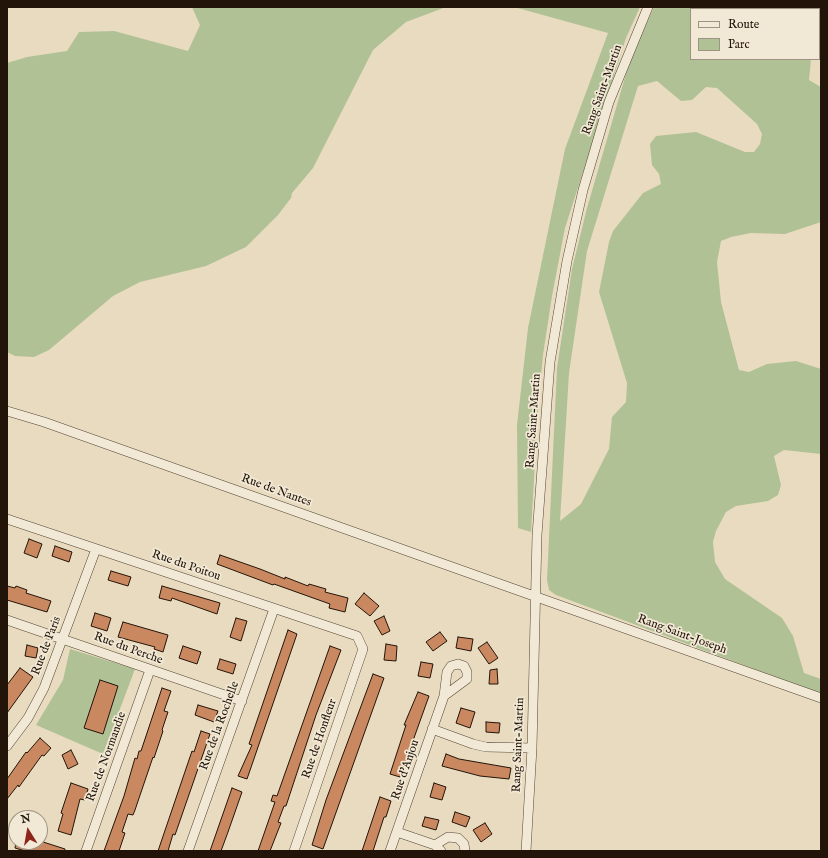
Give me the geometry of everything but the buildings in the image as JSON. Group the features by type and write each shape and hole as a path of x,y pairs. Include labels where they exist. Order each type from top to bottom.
{"street":[{"name":"Rang Saint-Martin","path":"526,851 532,748 538,535 550,362 567,261 583,190 609,102 648,7"},
{"name":"Rue de Nantes","path":"7,411 44,422 536,596"},
{"name":"Rue du Poitou","path":"7,519 357,636"},
{"name":"Rue de Paris","path":"7,746 28,718 44,688 96,549"},
{"name":"Rang Saint-Joseph","path":"536,596 821,698"},
{"name":"Rue de la Rochelle","path":"188,851 274,609"},
{"name":"Rue du Perche","path":"7,620 242,701"},
{"name":"Rue de Honfleur","path":"294,851 363,648 357,636"},
{"name":"Rue de Normandie","path":"86,851 150,670"},
{"name":"Rue d'Anjou","path":"390,851 444,696"},
{"path":"432,729 486,747 532,748"},
{"path":"397,832 438,848 448,838 458,838 464,844 465,851"}],"green space":[{"path":"192,7 446,7 406,22 373,50 313,168 292,193 291,198 278,215 246,247 206,266 140,282 113,296 49,350 34,357 15,356 7,352 7,63 27,57 67,51 79,32 114,31 188,51 200,25"},
{"path":"514,7 640,7 626,38 565,228 552,296 543,355 538,408 531,532 518,528 517,425 528,328 565,149 608,33"},
{"path":"654,7 787,7 690,8 690,60 811,60 809,80 821,87 821,222 785,234 751,233 731,237 721,241 717,262 721,302 739,370 749,372 767,364 796,361 821,369 821,454 784,450 774,456 781,485 778,495 768,501 736,506 726,512 716,531 713,542 715,562 725,579 782,618 793,636 804,673 821,679 821,694 556,595 549,590 547,580 557,368 572,269 587,208 630,60","holes":["657,81 681,101 692,100 706,87 717,88 757,124 762,134 760,144 754,152 745,152 696,132 656,136 650,144 652,165 659,174 661,184 643,193 613,231 609,242 599,292 627,383 626,402 612,417 609,449 581,504 560,521 569,373 587,251 638,86"]},
{"path":"70,649 135,669 103,754 36,725 63,680"}]}
